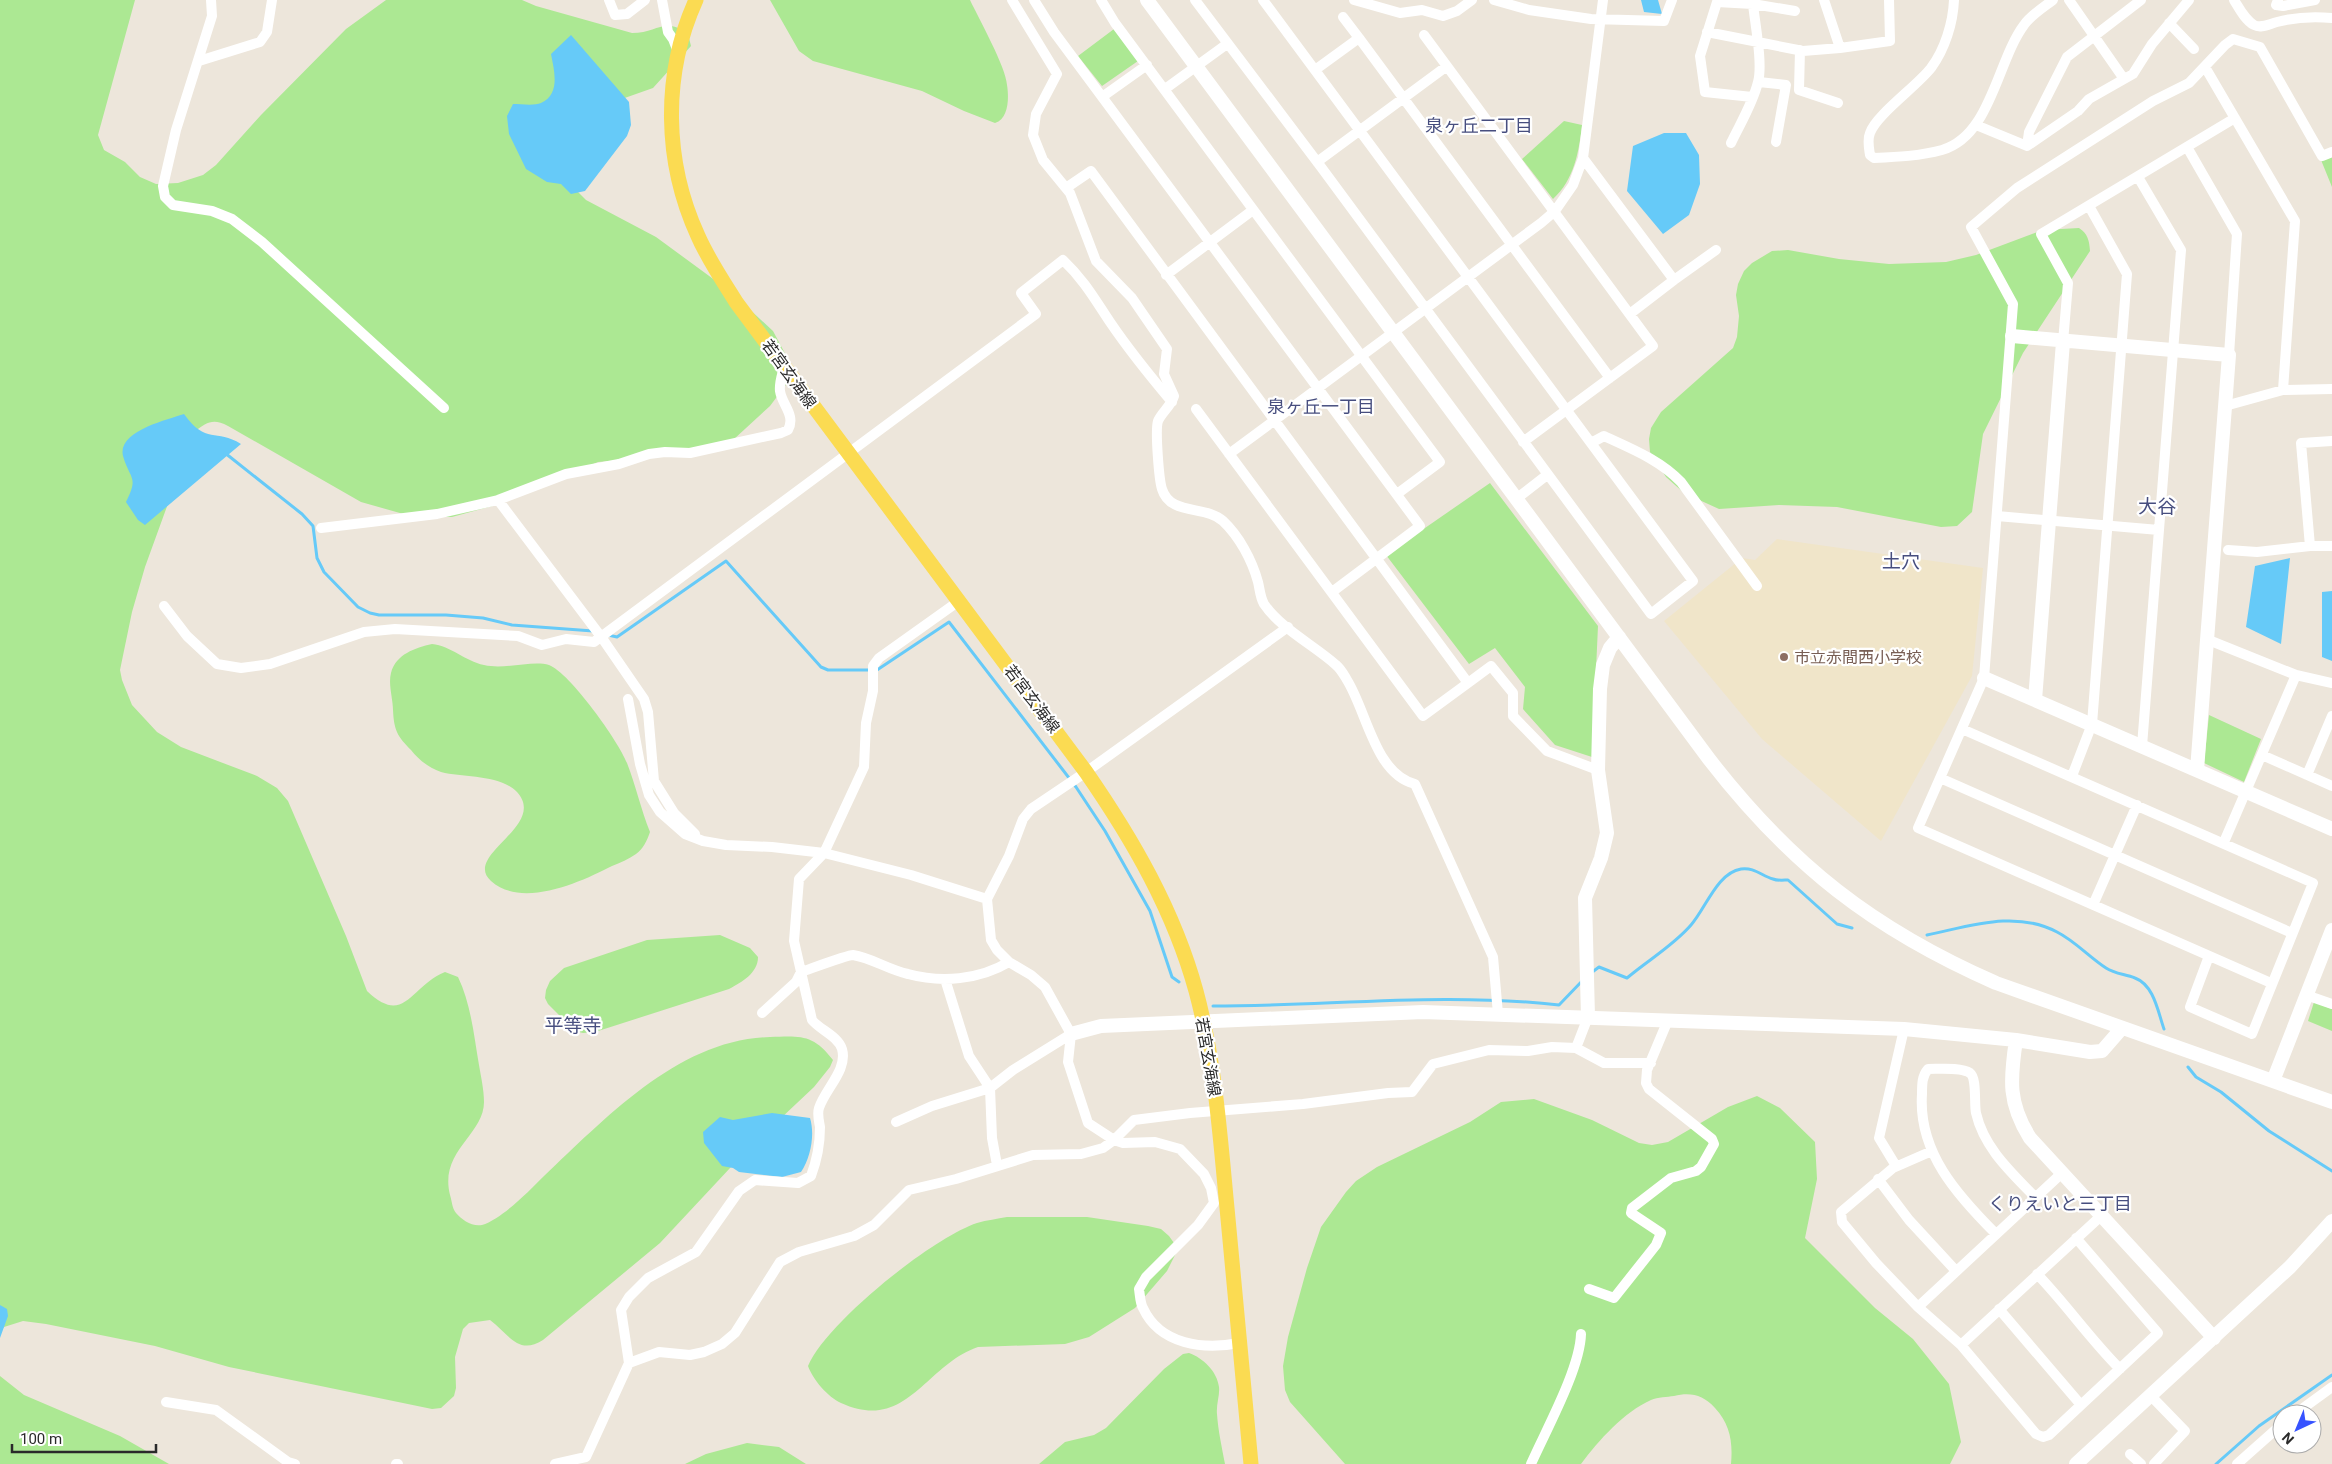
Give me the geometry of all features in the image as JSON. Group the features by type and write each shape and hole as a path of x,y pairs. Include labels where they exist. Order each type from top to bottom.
{"main road":[{"name":"若宮玄海線","path":"696,0 678,52 672,93 671,120 673,152 679,181 687,209 711,262 736,302 1086,772 1118,818 1145,865 1165,907 1187,963 1202,1020 1218,1111 1251,1464"}],"street":[{"path":"211,0 212,16 176,130 163,186 165,197 173,205 212,211 232,219 262,242 444,408"},
{"path":"199,61 260,42 267,32 272,0"},
{"path":"609,0 615,15 627,14 645,0"},
{"path":"662,0 668,32 678,52"},
{"path":"1012,0 1057,74 1036,114 1033,135 1043,160 1066,188 1096,261 1132,298 1167,348 1164,374 1174,396 1172,402 1158,421 1156,431 1162,490 1174,504 1219,517 1234,532 1252,568 1264,603 1288,627 1338,666 1356,695 1382,758 1395,775 1405,782 1415,784 1493,956 1498,1014"},
{"path":"1034,0 1054,32 1420,526 1332,592"},
{"path":"1101,0 1115,23 1440,462 1397,494"},
{"path":"1147,0 1619,637 1745,803 1782,843 1819,877 1860,909 1908,940 1963,968 1996,983 2332,1102"},
{"path":"1194,0 1317,162 1651,614 1693,581 1263,0"},
{"path":"1354,0 1375,3 1400,13 1422,10 1443,16 1457,11 1472,0"},
{"path":"1494,0 1528,10 1591,19 1664,21 1672,0"},
{"path":"1229,454 1541,224 1555,211 1573,185 1584,158 1603,0"},
{"path":"1824,0 1840,48"},
{"path":"1708,32 1800,50 1840,48 1890,41 1889,0"},
{"path":"1954,0 1950,28 1941,52 1919,82 1873,127 1868,143 1870,155 1874,158 1910,156 1944,150 1969,133 1976,125 2024,23 2053,0"},
{"path":"2069,0 2124,79"},
{"path":"2027,146 2029,132 2067,56 2141,0"},
{"path":"2027,146 2078,111 2089,100 2133,74 2152,44 2188,0"},
{"path":"2234,0 2254,26 2262,27 2294,18 2313,16 2332,18"},
{"path":"2278,0 2276,5 2283,6 2315,0"},
{"path":"1752,97 1705,92 1700,56 1716,2 1753,2 1795,11"},
{"path":"1731,143 1758,82 1759,65 1753,2"},
{"path":"1343,17 1610,378"},
{"path":"2169,23 2194,49"},
{"path":"1424,35 1631,313 1653,346 1523,442"},
{"path":"1315,70 1359,38"},
{"path":"2271,983 1918,828 1984,678 2013,304 1971,227 2018,188 2153,100 2189,83 2224,44 2233,39 2260,47 2322,156 2332,152"},
{"path":"1165,89 1227,44"},
{"path":"1800,50 1799,90 1838,103"},
{"path":"1102,97 1147,65"},
{"path":"1317,162 1447,66"},
{"path":"2205,67 2295,221 2283,390"},
{"path":"1758,82 1786,85 1776,142"},
{"path":"2035,700 2068,283 2041,234 2235,118"},
{"path":"1976,125 2027,146"},
{"path":"2187,148 2237,234 2197,770"},
{"path":"1584,158 1674,280"},
{"path":"1066,188 1091,171 1468,683"},
{"path":"2138,177 2181,250 2142,746"},
{"path":"2072,776 2092,724 2127,274 2089,206"},
{"path":"1166,275 1253,210"},
{"path":"1631,313 1716,250"},
{"path":"164,606 187,636 217,664 241,668 270,664 364,632 394,629 518,636 542,645 566,639 594,642 602,638 1036,314 1021,293 1063,260 1081,277 1142,367 1172,402"},
{"path":"2012,336 2229,355"},
{"path":"321,528 437,514 498,500 566,474 619,464 649,454 665,452 690,453 788,430 791,418 780,394 780,380 784,367"},
{"path":"2225,406 2283,390 2332,389"},
{"path":"1196,409 1423,716 1491,666 1513,693 1513,716 1547,751 1598,770"},
{"path":"1591,444 1604,436 1653,459 1670,470 1681,482 1757,586"},
{"path":"2310,546 2301,443 2332,441"},
{"path":"1516,498 1547,475"},
{"path":"498,500 602,638 644,699 648,712 654,781 674,813 703,841"},
{"path":"1997,516 2159,530"},
{"path":"2228,550 2257,552 2310,546 2332,546"},
{"path":"555,1464 586,1457 629,1363 621,1310 629,1297 648,1278 696,1252 739,1191 755,1180 798,1183 812,1176 818,1158 818,1109 843,1059 842,1047 837,1040 819,1028 812,1020 794,941 799,879 824,853 864,767 866,723 872,691 873,666 879,658 959,601"},
{"path":"1239,1343 1225,1346 1192,1345 1169,1337 1155,1325 1143,1308 1139,1289 1146,1277 1198,1225 1214,1203 1212,1188 1204,1174 1180,1149 1155,1142 1123,1143 1114,1140 1088,1123 1068,1062 1071,1034 1045,987 1031,974 1009,962 997,950 991,940 987,900 1031,809 1086,772 1288,627"},
{"path":"1576,1048 1588,1016 1585,898 1601,858 1607,833 1598,770 1603,665 1610,648 1619,637"},
{"path":"2206,639 2296,676 2332,682"},
{"path":"2224,842 2296,676"},
{"path":"1984,678 2332,829"},
{"path":"628,699 640,764 649,795 670,823 685,834 703,841 726,845 772,846 824,853 911,875 987,900"},
{"path":"2307,775 2332,716"},
{"path":"1962,729 2224,842 2312,883 2252,1034 2190,1007 2209,956"},
{"path":"2262,755 2332,786"},
{"path":"1940,778 2292,933"},
{"path":"2094,905 2137,805"},
{"path":"2273,1081 2332,930"},
{"path":"762,1013 796,982 801,972 851,955 907,974 945,979 957,979 983,973 997,969 1009,962"},
{"path":"945,979 969,1056 990,1088 992,1138 997,1165"},
{"path":"2306,995 2332,1004"},
{"path":"896,1122 932,1106 990,1088 1013,1070 1071,1034 1101,1026 1202,1020 1423,1012 1588,1016 1904,1029 2016,1040 2090,1052 2102,1051 2122,1028"},
{"path":"1589,1289 1614,1298 1656,1245 1661,1233 1635,1218 1630,1213 1632,1208 1671,1178 1696,1171 1701,1167 1714,1144 1705,1132 1646,1084 1646,1077 1668,1020"},
{"path":"1896,1166 1879,1138 1904,1029"},
{"path":"2016,1040 2011,1075 2015,1109 2030,1138 2214,1338"},
{"path":"629,1363 659,1352 690,1355 704,1352 722,1344 735,1333 780,1262 799,1252 854,1236 874,1225 894,1203 910,1190 956,1179 1033,1155 1081,1154 1102,1148 1114,1140 1134,1120 1412,1092 1428,1069 1437,1062 1488,1050 1528,1051 1552,1047 1576,1048 1604,1063 1651,1063"},
{"path":"1996,1234 1954,1189 1932,1151 1921,1102 1923,1075 1928,1069 1966,1071 1972,1074 1975,1079 1973,1099 1976,1115 1984,1136 2001,1161 2035,1197"},
{"path":"1932,1151 1896,1166 1878,1179 1841,1212 1842,1222 1876,1264 1918,1307 1961,1345 2036,1434 2043,1437 2049,1435 2158,1333 2076,1238"},
{"path":"1918,1307 2062,1173"},
{"path":"1878,1179 1909,1220 1956,1271"},
{"path":"1961,1345 2101,1216"},
{"path":"2076,1464 2290,1267 2332,1221"},
{"path":"2037,1274 2060,1298 2096,1344 2120,1369"},
{"path":"1999,1309 2081,1405"},
{"path":"1531,1464 1575,1366 1581,1348 1581,1334"},
{"path":"2309,1404 2332,1387"},
{"path":"2151,1396 2185,1432 2154,1464"},
{"path":"166,1402 216,1410 288,1462 295,1464"},
{"path":"2237,1464 2272,1433"},
{"path":"2130,1454 2140,1464"}],"shaded area":[{"path":"1777,539 1983,568 1972,676 1881,841 1762,739 1664,621 1742,558 1755,560"}],"green space":[{"path":"0,0 135,0 98,135 104,150 125,162 140,177 156,184 178,183 203,175 216,165 261,115 346,29 386,0 522,0 536,6 632,33 673,26 688,34 691,46 653,88 619,100 555,169 586,200 656,237 731,292 773,331 789,361 791,378 770,406 733,440 670,456 598,462 496,505 452,517 414,517 361,502 228,426 218,422 210,422 194,432 145,567 132,612 120,670 132,705 157,732 181,747 257,776 277,788 288,801 346,936 367,991 380,1001 390,1005 399,1004 407,1000 433,978 445,972 458,977 472,1020 484,1097 482,1114 456,1155 448,1180 454,1209 458,1216 468,1222 482,1225 498,1217 523,1197 619,1107 675,1067 705,1051 737,1041 770,1037 798,1037 806,1038 819,1045 833,1060 830,1067 814,1087 745,1152 660,1243 543,1340 527,1346 514,1341 490,1320 469,1323 463,1329 455,1357 456,1388 454,1396 441,1408 432,1409 229,1367 155,1346 46,1324 23,1321 4,1327 0,1332"},
{"path":"770,0 970,0 997,55 1005,77 1008,95 1007,107 1003,117 995,123 922,91 813,61 799,51"},
{"path":"1114,29 1138,61 1102,86 1078,56"},
{"path":"1564,121 1582,125 1581,135 1571,174 1553,199 1522,159"},
{"path":"2332,157 2332,187 2321,160"},
{"path":"2079,228 2088,238 2090,251 2023,353 1983,434 1972,512 1957,526 1941,527 1837,507 1779,505 1719,509 1684,493 1666,477 1650,452 1649,439 1651,428 1661,412 1733,348 1737,337 1739,316 1736,295 1738,284 1744,271 1752,263 1772,251 1788,250 1839,259 1889,264 1946,262 1976,255 2043,230"},
{"path":"1490,483 1598,626 1592,757 1555,745 1523,709 1525,687 1495,648 1469,664 1386,555"},
{"path":"432,644 439,645 484,665 549,665 569,681 593,709 627,763 650,832 638,852 624,861 584,879 552,890 519,893 504,889 491,881 485,871 487,861 522,817 524,805 517,792 510,786 491,779 450,774 432,768 406,745 395,728 390,682 394,666 407,653"},
{"path":"2209,715 2261,739 2244,782 2204,763"},
{"path":"720,935 750,948 758,957 752,972 744,980 729,989 595,1032 583,1033 575,1031 548,1004 545,998 550,981 564,968 647,940"},
{"path":"2314,1002 2332,1009 2332,1031 2308,1021"},
{"path":"1757,1096 1780,1108 1815,1142 1817,1179 1805,1238 1875,1308 1913,1339 1949,1384 1961,1442 1950,1464 1731,1464 1731,1441 1724,1420 1706,1400 1686,1394 1654,1399 1641,1405 1604,1436 1581,1464 1345,1464 1290,1402 1285,1390 1283,1366 1288,1337 1307,1268 1321,1227 1356,1181 1377,1167 1470,1122 1501,1102 1534,1099 1592,1120 1639,1143 1652,1145 1668,1142 1728,1107"},
{"path":"1007,1217 1087,1217 1148,1226 1161,1229 1169,1236 1174,1243 1176,1253 1167,1271 1135,1308 1089,1337 1065,1344 978,1347 960,1356 899,1403 883,1409 864,1410 841,1403 821,1388 808,1366 819,1348 858,1306 882,1284 934,1246 977,1223"},
{"path":"1189,1353 1199,1358 1208,1366 1218,1381 1217,1411 1225,1464 1039,1464 1065,1442 1094,1435 1106,1428 1164,1369 1183,1354"},
{"path":"0,1376 24,1395 120,1436 169,1464 0,1464"},
{"path":"747,1443 779,1447 806,1464 685,1464 706,1454"}],"water":[{"path":"1641,0 1658,0 1662,14 1644,12"},
{"path":"571,35 629,102 631,125 627,136 585,191 571,194 561,184 547,182 526,169 509,134 507,116 513,104 538,104 547,99 551,94 555,81 551,54"},
{"path":"1664,133 1686,133 1699,155 1700,184 1689,215 1663,234 1627,191 1633,146"},
{"path":"184,414 199,430 211,435 232,439 241,444 145,525 138,520 126,502 133,482 123,456 123,447 135,433 156,423"},
{"path":"2290,558 2281,644 2246,627 2255,566"},
{"path":"2332,591 2332,661 2322,657 2322,592"},
{"path":"772,1113 810,1118 812,1131 811,1145 801,1172 782,1177 739,1172 733,1168 722,1166 704,1143 703,1132 720,1117 733,1120"},
{"path":"0,1305 7,1309 8,1316 0,1338"}],"waterway":[{"path":"225,453 302,514 313,526 317,558 324,572 358,607 370,613 379,615 446,615 483,618 512,625 593,631"},
{"path":"608,635 617,637 726,561 821,667 828,670 877,670 949,622 1076,787 1105,831 1150,911 1172,977 1179,982"},
{"path":"1591,973 1599,967 1627,978 1684,933 1725,877 1741,869 1754,870 1775,880 1788,880 1837,924 1852,928"},
{"path":"1927,935 1993,922 2009,921 2041,925 2064,936 2109,970 2135,978 2147,987 2154,1000 2164,1029"},
{"path":"1213,1006 1429,1000 1516,1001 1559,1005 1584,979"},
{"path":"2188,1067 2196,1077 2221,1092 2269,1131 2332,1171"},
{"path":"2216,1464 2259,1426 2332,1375"}],"place":[{"name":"市立赤間西小学校","path":"1784,657"}],"district":[{"name":"泉ヶ丘二丁目","path":"1479,125"},
{"name":"泉ヶ丘一丁目","path":"1321,406"},
{"name":"大谷","path":"2157,506"},
{"name":"土穴","path":"1901,561"},
{"name":"平等寺","path":"573,1025"},
{"name":"くりえいと三丁目","path":"2060,1203"}]}
